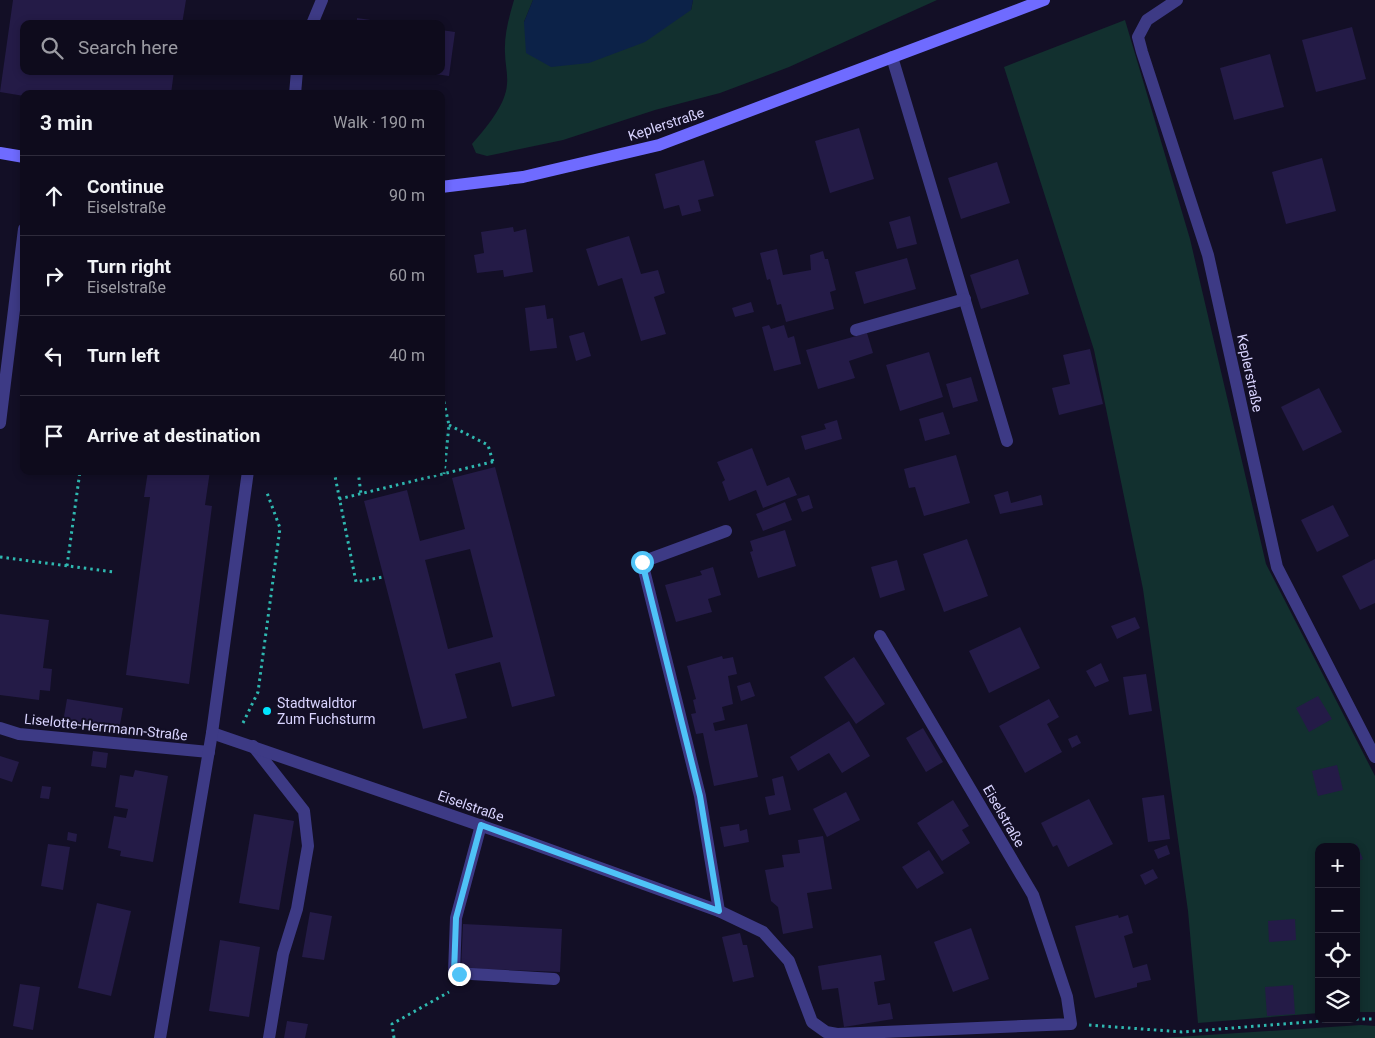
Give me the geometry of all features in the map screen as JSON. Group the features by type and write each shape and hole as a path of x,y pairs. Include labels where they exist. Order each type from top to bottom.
{"street":[{"path":"314,20 322,0"},
{"name":"Keplerstraße","path":"445,187 523,177 659,145 1044,0"},
{"name":"Keplerstraße","path":"1177,0 1147,20 1138,37 1208,255 1277,567 1375,757"},
{"path":"892,57 1007,441"},
{"path":"295,90 297,75"},
{"path":"0,153 20,156"},
{"path":"0,423 20,261"},
{"path":"856,330 965,299"},
{"path":"160,1038 212,733 247,475"},
{"path":"719,911 700,796 642,562 726,531"},
{"name":"Eiselstraße","path":"212,733 481,825 719,911 763,932 789,961 812,1022 826,1032 837,1034 1071,1024 1067,998 1033,895 880,636"},
{"name":"Liselotte-Herrmann-Straße","path":"0,728 18,734 209,752"},
{"path":"253,746 304,811 308,846 297,909 282,954 269,1038"},
{"path":"481,825 456,918 454,973 554,979"}],"path":[{"path":"445,406 449,424 445,464"},
{"path":"445,474 494,462 488,445 449,424"},
{"path":"67,566 79,475"},
{"path":"335,475 356,582 383,576"},
{"path":"359,475 361,494"},
{"path":"340,499 440,475"},
{"path":"235,740 258,692 280,528 263,482"},
{"path":"0,557 114,572"},
{"path":"394,1038 392,1024 458,988 459,974"},
{"path":"1360,1019 1375,1019"},
{"path":"1071,1024 1182,1032 1315,1022"}],"green space":[{"path":"514,0 533,0 524,22 691,10 693,0 937,0 789,67 720,93 655,110 563,140 487,156 476,153 472,144 494,116 506,92 505,40"},
{"path":"1125,20 1190,239 1266,564 1375,776 1375,1012 1360,1012 1360,843 1315,843 1315,1013 1198,1023 1188,911 1143,589 1094,350 1004,67"},
{"path":"1361,1025 1375,1026 1375,1038 1162,1038"}],"water":[{"path":"533,0 693,0 691,10 645,42 589,63 551,67 526,53 524,22"}],"building":[{"path":"13,0 186,0 183,20 20,20 20,75 173,75 172,90 20,90 20,95 0,92"},
{"path":"1352,27 1366,79 1316,92 1302,40"},
{"path":"445,31 455,32 449,76 442,75 445,75"},
{"path":"1270,54 1284,107 1234,120 1220,68"},
{"path":"859,128 874,179 830,193 815,141"},
{"path":"1322,158 1336,211 1286,224 1272,172"},
{"path":"704,160 714,196 698,200 701,211 682,216 679,205 664,209 655,174"},
{"path":"997,162 1010,203 961,219 948,178"},
{"path":"910,216 917,244 897,249 889,222"},
{"path":"513,227 514,232 526,229 533,272 504,277 503,270 477,273 474,255 484,253 481,232"},
{"path":"629,236 641,274 658,270 665,293 654,297 666,334 641,341 622,278 598,286 586,249"},
{"path":"777,249 783,275 811,270 810,255 823,251 825,259 828,259 836,290 830,292 834,309 786,322 781,304 777,305 770,279 767,280 760,253"},
{"path":"907,258 916,289 864,304 855,272"},
{"path":"1018,259 1029,294 981,309 970,275"},
{"path":"751,302 754,312 735,317 732,308"},
{"path":"545,305 547,319 553,318 557,348 530,351 525,308"},
{"path":"769,325 771,329 784,325 788,338 794,336 801,364 774,371 762,327"},
{"path":"584,332 591,356 576,361 569,336"},
{"path":"867,333 873,353 849,361 855,378 818,389 806,350"},
{"path":"1090,349 1103,404 1059,415 1052,388 1070,384 1063,355"},
{"path":"929,352 943,397 900,411 886,365"},
{"path":"971,377 978,401 953,408 946,384"},
{"path":"1319,388 1342,432 1303,451 1281,407"},
{"path":"943,412 950,434 925,441 919,419"},
{"path":"837,420 842,439 805,450 801,436 826,429 824,424"},
{"path":"752,448 767,486 789,477 797,495 763,508 756,490 729,501 722,482 725,480 717,462"},
{"path":"956,455 970,503 924,516 915,487 909,488 904,469"},
{"path":"495,467 555,696 512,707 500,662 455,674 467,718 423,729 364,501 407,490 420,541 465,529 452,478","holes":["470,549 493,637 448,649 425,560"]},
{"path":"147,475 209,475 205,505 212,506 189,684 126,675 150,497 144,497"},
{"path":"1008,491 1011,503 1041,495 1043,505 1000,514 994,495"},
{"path":"809,495 813,508 802,512 797,499"},
{"path":"785,502 792,520 763,531 756,514"},
{"path":"1333,505 1349,536 1317,552 1301,520"},
{"path":"785,530 796,566 758,578 750,552 753,551 750,541"},
{"path":"967,539 988,596 944,612 923,554"},
{"path":"1375,559 1375,603 1360,610 1342,576"},
{"path":"897,560 905,590 880,598 871,567"},
{"path":"713,567 721,595 708,599 712,612 676,622 665,585 702,575 700,571"},
{"path":"0,614 49,620 43,668 52,669 50,691 40,690 39,700 0,695"},
{"path":"1135,617 1140,628 1117,639 1111,626"},
{"path":"1020,627 1040,668 989,693 969,651"},
{"path":"722,656 723,659 733,657 737,674 728,676 733,704 722,707 725,720 713,723 715,731 747,724 758,777 714,786 703,733 696,734 691,714 696,713 693,700 696,699 687,666"},
{"path":"854,657 885,704 856,724 824,677"},
{"path":"1101,663 1109,681 1095,687 1086,671"},
{"path":"1146,674 1152,711 1129,715 1123,677"},
{"path":"750,682 755,696 741,701 737,686"},
{"path":"1318,696 1332,719 1309,732 1296,708"},
{"path":"67,699 123,708 119,730 63,722"},
{"path":"1049,699 1059,717 1047,724 1062,752 1025,773 999,726"},
{"path":"849,721 870,756 842,773 829,753 798,771 790,757"},
{"path":"923,728 943,762 926,772 906,738"},
{"path":"1077,735 1081,743 1072,748 1068,739"},
{"path":"93,751 108,753 106,768 91,766"},
{"path":"0,756 19,762 12,782 0,778"},
{"path":"1337,765 1343,790 1318,796 1312,771"},
{"path":"135,770 168,776 153,862 120,856 121,851 108,848 114,816 126,818 128,809 115,807 120,775 133,777"},
{"path":"783,776 791,810 769,815 765,797 775,795 772,779"},
{"path":"42,786 51,787 49,799 40,798"},
{"path":"846,792 860,820 827,837 813,809"},
{"path":"1164,795 1170,839 1148,842 1142,798"},
{"path":"1089,799 1113,844 1068,867 1057,845 1053,847 1041,823"},
{"path":"953,800 969,826 962,830 970,843 942,861 917,823"},
{"path":"254,814 294,821 279,910 239,903"},
{"path":"739,824 740,831 747,829 749,842 724,847 720,827"},
{"path":"68,832 77,834 76,842 67,840"},
{"path":"823,836 832,889 807,893 813,928 783,934 778,907 771,901 765,870 784,867 782,855 800,853 798,840"},
{"path":"48,844 70,847 63,890 41,886"},
{"path":"1167,845 1170,854 1158,859 1154,850"},
{"path":"929,850 944,873 917,889 902,867"},
{"path":"1153,869 1158,878 1145,885 1140,875"},
{"path":"97,903 131,911 111,996 78,988"},
{"path":"310,912 332,916 324,960 302,957"},
{"path":"1118,915 1119,918 1128,915 1133,933 1124,936 1133,968 1147,964 1151,980 1137,983 1137,987 1095,998 1075,926"},
{"path":"1295,919 1296,940 1269,942 1268,921"},
{"path":"463,924 562,929 560,972 461,968"},
{"path":"971,928 989,979 953,992 934,942"},
{"path":"740,933 743,945 747,945 754,977 733,982 722,937"},
{"path":"220,940 260,947 249,1017 209,1011"},
{"path":"881,955 885,980 874,982 878,1005 890,1003 893,1019 844,1027 838,988 822,990 818,966"},
{"path":"20,984 40,987 33,1030 13,1026"},
{"path":"1293,985 1295,1014 1267,1016 1265,987"},
{"path":"287,1021 308,1024 305,1038 284,1038"}],"place":[{"name":"Stadtwaldtor Zum Fuchsturm","path":"267,711"}],"route":[{"path":"459,974 454,973 456,918 481,825 719,911 700,796 642,562"}]}
